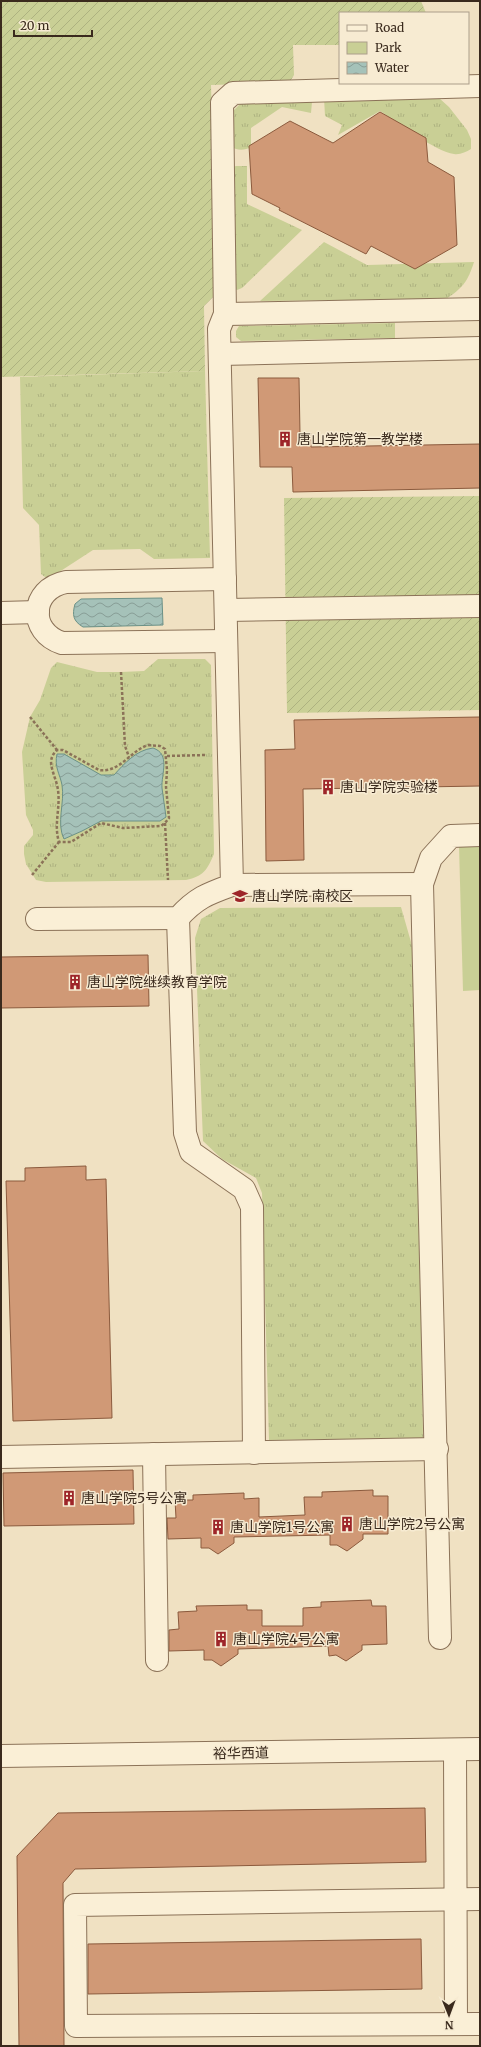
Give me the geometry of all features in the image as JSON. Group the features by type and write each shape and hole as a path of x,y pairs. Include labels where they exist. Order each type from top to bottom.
{"street":[{"path":"232,885 219,329 225,314 222,103 233,93 480,86"},
{"path":"225,314 480,309"},
{"path":"220,354 480,348"},
{"path":"225,579 66,582 56,584 41,596 38,612 40,626 45,634 53,640 62,643 226,641"},
{"path":"226,610 480,606"},
{"path":"1,613 38,612"},
{"path":"440,1638 437,1449 422,884 431,858 451,836 480,835"},
{"path":"254,1453 252,1207 244,1189 191,1152 185,1133 178,918 190,904 206,895 232,885 422,884"},
{"path":"38,919 178,918"},
{"path":"1,1457 437,1449"},
{"path":"154,1454 157,1660"},
{"name":"裕华西道","path":"1,1756 480,1749"},
{"path":"455,1750 456,2024"},
{"path":"480,1899 75,1906 76,2026 480,2024"}],"path":[{"path":"121,672 125,746 129,757"},
{"path":"30,717 57,750"},
{"path":"32,875 59,842 56,822 58,787 51,763 52,755 57,750 63,750 100,770 106,771 113,770 141,747 148,745 160,746 165,749 167,756 166,787 169,818 165,824 161,826 123,828 101,823 71,842 59,842"},
{"path":"167,756 213,755"},
{"path":"165,824 168,880"}],"green space":[{"path":"1,1 421,1 426,12 339,12 339,45 293,45 294,75 289,83 211,85 217,293 204,306 205,371 1,377"},
{"path":"426,96 439,98 449,107 467,130 471,139 471,149 458,154 446,152 406,129 380,111 338,135 342,125 325,116 324,98"},
{"path":"308,100 312,102 311,113 282,107 251,128 251,147 240,150 230,145 228,116 243,101"},
{"path":"247,166 247,204 302,230 242,288 237,290 233,287 233,167"},
{"path":"324,242 367,265 474,262 464,284 446,299 260,301"},
{"path":"395,323 395,338 241,341 236,337 236,331 239,326"},
{"path":"205,371 210,558 154,559 140,549 93,550 53,576 45,577 41,574 39,525 23,508 20,377"},
{"path":"480,496 480,710 287,713 284,498"},
{"path":"158,659 205,659 211,665 214,854 207,868 201,874 186,880 46,882 36,880 26,864 24,854 24,846 33,835 33,830 26,815 22,752 30,717 40,700 51,668 57,662 97,672 144,671"},
{"path":"480,845 480,990 463,991 459,846"},
{"path":"401,907 415,956 423,1438 269,1440 262,1193 256,1178 222,1159 203,1141 195,938 201,919 220,908"}],"water":[{"path":"162,598 163,625 83,627 75,620 74,617 75,604 81,599"},
{"path":"153,748 159,751 162,755 164,765 162,788 166,817 160,821 101,821 64,839 61,826 63,792 57,767 57,754 64,754 101,775 114,775 126,762 136,755 147,749"}],"building":[{"path":"380,112 426,138 428,162 454,177 457,245 415,269 371,246 366,254 279,210 280,208 252,194 249,146 290,121 333,143"},
{"name":"唐山学院第一教学楼","path":"258,378 299,378 300,434 311,433 311,447 480,444 480,488 293,492 292,467 260,467"},
{"name":"唐山学院实验楼","path":"480,717 480,786 303,789 304,860 266,861 265,750 295,749 294,720"},
{"name":"唐山学院继续教育学院","path":"148,955 149,1006 1,1008 1,957"},
{"path":"86,1166 86,1180 106,1179 112,1418 13,1421 6,1181 25,1181 25,1168"},
{"name":"唐山学院5号公寓","path":"133,1470 134,1524 4,1526 3,1473"},
{"path":"373,1490 373,1496 388,1496 388,1534 363,1534 363,1539 347,1551 337,1545 330,1545 330,1535 234,1537 234,1543 218,1554 209,1548 201,1548 201,1538 168,1539 167,1518 176,1518 175,1500 193,1500 193,1495 244,1493 244,1499 259,1498 259,1517 305,1515 304,1497 322,1497 322,1492"},
{"path":"371,1600 372,1606 386,1606 387,1644 362,1645 362,1650 346,1661 336,1655 329,1656 328,1646 238,1649 238,1654 221,1666 212,1660 204,1660 204,1650 169,1651 169,1630 179,1629 178,1612 197,1611 196,1606 247,1605 247,1610 262,1610 262,1626 303,1626 303,1608 321,1607 321,1602"},
{"path":"425,1808 426,1862 75,1869 63,1883 64,2046 19,2046 17,1856 58,1813"},
{"path":"421,1939 422,1989 88,1994 88,1944"}],"place":[{"name":"唐山学院第一教学楼","path":"285,439"},
{"name":"唐山学院实验楼","path":"328,787"},
{"name":"唐山学院 南校区","path":"240,896"},
{"name":"唐山学院继续教育学院","path":"75,982"},
{"name":"唐山学院5号公寓","path":"69,1498"},
{"name":"唐山学院2号公寓","path":"347,1524"},
{"name":"唐山学院1号公寓","path":"218,1527"},
{"name":"唐山学院4号公寓","path":"221,1639"}]}
